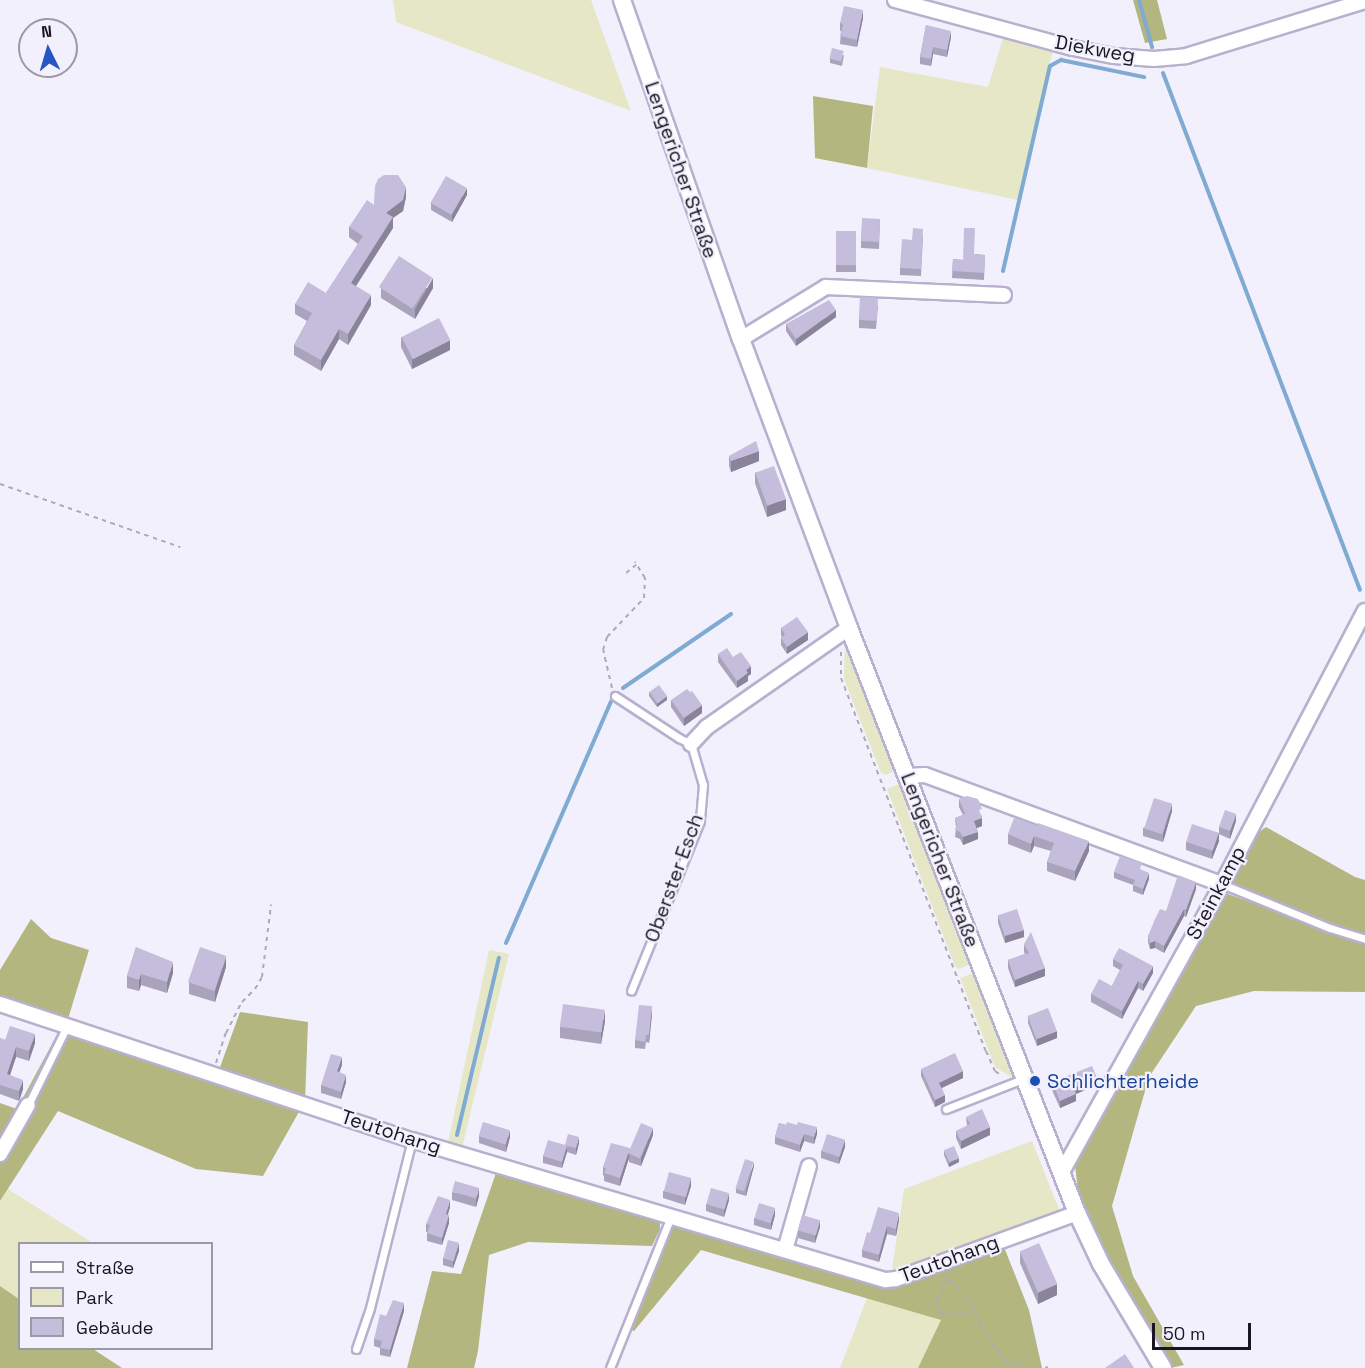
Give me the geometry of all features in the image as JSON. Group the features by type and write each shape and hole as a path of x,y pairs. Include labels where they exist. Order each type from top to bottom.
{"street":[{"name":"Lengericher Straße","path":"622,0 741,339 849,628 1077,1213 1101,1264 1164,1368"},
{"name":"Diekweg","path":"895,0 1073,48 1114,56 1154,59 1186,56 1365,1"},
{"path":"741,339 826,287 1004,295"},
{"name":"Steinkamp","path":"1062,1172 1222,884 1365,611"},
{"path":"691,744 706,727 849,628"},
{"path":"907,776 925,776 1222,884"},
{"name":"Teutohang","path":"0,1004 412,1140 886,1280 1077,1213"},
{"path":"0,1154 28,1105"},
{"path":"785,1250 809,1166"}],"lane":[{"path":"615,696 691,744"},
{"name":"Oberster Esch","path":"631,991 700,821 703,785 691,744"},
{"path":"1222,884 1330,928 1365,939"},
{"path":"28,1105 67,1026"},
{"path":"946,1109 1026,1078"},
{"path":"356,1349 370,1308 412,1140"},
{"path":"610,1368 670,1216"}],"path":[{"path":"0,484 180,547"},
{"path":"615,696 604,665 603,650 607,637 644,598 645,578 636,563 626,573"},
{"path":"212,1074 226,1033 242,1002 255,989 262,977 270,905"},
{"path":"931,1266 949,1281 976,1314 982,1329 1006,1361 1026,1368"},
{"path":"949,1281 935,1300 941,1313 964,1316 976,1314"}],"green space":[{"path":"393,0 591,0 631,111 396,22"},
{"path":"1133,0 1157,0 1167,39 1145,43"},
{"path":"1004,35 1053,50 1018,200 867,168 880,67 988,87"},
{"path":"813,96 873,106 867,168 815,158"},
{"path":"845,641 849,642 897,770 886,775 881,773 844,679"},
{"path":"901,783 973,963 959,969 955,966 887,789"},
{"path":"1266,827 1355,877 1365,880 1365,935 1329,924 1234,884 1230,877 1252,837"},
{"path":"1228,894 1365,943 1365,992 1254,991 1196,1006 1149,1077 1112,1206 1133,1276 1184,1365 1170,1368 1119,1281 1079,1198 1075,1166 1216,905"},
{"path":"31,919 51,938 89,950 68,1019 219,1070 240,1012 308,1022 305,1101 263,1176 196,1169 58,1111 0,1201 0,1103 17,1109 59,1031 0,1009 0,970"},
{"path":"489,950 509,954 462,1148 448,1143"},
{"path":"977,972 1015,1076 1012,1077 996,1068 960,978"},
{"path":"1032,1141 1060,1212 891,1276 904,1189"},
{"path":"497,1170 660,1218 660,1229 652,1246 528,1242 489,1255 474,1368 407,1368 432,1271 461,1274"},
{"path":"8,1189 91,1242 18,1242 18,1298 0,1286 0,1201"},
{"path":"676,1222 891,1285 1004,1247 1029,1310 1042,1368 918,1368 941,1320 701,1250 634,1331 631,1330 651,1271 667,1233"},
{"path":"0,1286 18,1298 18,1350 95,1350 122,1368 0,1368"},
{"path":"867,1298 942,1320 918,1368 840,1368"}],"building":[{"path":"844,6 863,10 857,40 840,36"},
{"path":"926,25 951,31 947,50 933,47 931,59 920,57"},
{"path":"832,48 844,51 841,62 829,59"},
{"path":"384,175 398,175 406,187 403,200 386,213 393,217 351,283 371,295 348,334 339,329 321,360 294,345 312,313 295,304 308,282 326,293 363,236 349,227 367,200 374,205 375,186 378,179"},
{"path":"446,176 467,188 451,215 430,203"},
{"path":"862,218 880,219 879,242 861,241"},
{"path":"913,228 923,229 921,269 900,268 902,239 912,240"},
{"path":"964,228 975,228 974,254 985,255 984,273 952,271 953,259 963,260"},
{"path":"836,231 856,231 856,265 836,265"},
{"path":"399,256 433,278 412,309 379,287"},
{"path":"860,297 878,298 877,321 859,320"},
{"path":"829,300 836,310 796,339 786,324"},
{"path":"439,318 450,340 413,359 402,337"},
{"path":"756,441 759,451 731,461 729,456"},
{"path":"774,466 786,499 767,506 755,473"},
{"path":"797,617 808,632 787,647 781,638 785,635 781,628"},
{"path":"727,648 733,657 741,652 751,666 746,670 748,673 737,681 718,654"},
{"path":"659,685 667,696 658,703 649,692"},
{"path":"687,689 692,691 702,705 684,718 671,700"},
{"path":"967,796 978,799 982,809 979,810 982,818 974,821 978,832 963,837 955,830 957,824 955,818 965,814 959,799"},
{"path":"1154,798 1172,804 1162,834 1144,828"},
{"path":"1225,810 1236,814 1230,831 1219,827"},
{"path":"1014,818 1037,826 1038,823 1089,841 1075,871 1047,862 1054,843 1034,836 1031,844 1008,834"},
{"path":"1192,824 1219,833 1213,851 1186,842"},
{"path":"1120,856 1142,863 1140,869 1149,873 1143,889 1133,885 1135,880 1114,872"},
{"path":"1178,875 1196,882 1186,910 1184,909 1164,946 1155,941 1150,943 1148,936 1155,919 1160,909 1166,911"},
{"path":"1017,909 1024,930 1005,936 998,915"},
{"path":"1031,932 1045,968 1015,980 1008,960 1029,953 1024,944"},
{"path":"136,947 173,962 167,982 141,974 139,980 127,976"},
{"path":"200,947 226,956 214,991 188,982"},
{"path":"1119,948 1153,966 1143,984 1138,981 1122,1011 1091,994 1099,979 1112,986 1123,965 1113,959"},
{"path":"563,1004 605,1010 601,1033 560,1027"},
{"path":"639,1005 652,1006 649,1035 646,1035 645,1042 635,1040"},
{"path":"1048,1008 1057,1031 1036,1039 1027,1016"},
{"path":"10,1026 35,1034 29,1051 16,1047 7,1074 23,1080 19,1091 0,1085 0,1038 5,1040"},
{"path":"955,1053 963,1071 939,1083 945,1095 935,1100 921,1069"},
{"path":"331,1054 342,1057 337,1071 346,1075 341,1092 321,1085"},
{"path":"1092,1066 1097,1078 1074,1088 1076,1094 1060,1101 1052,1082"},
{"path":"982,1109 990,1127 961,1141 956,1131 970,1124 966,1117"},
{"path":"483,1122 510,1130 505,1145 479,1136"},
{"path":"787,1122 797,1125 798,1122 817,1127 814,1137 804,1134 800,1145 775,1137 779,1123 786,1125"},
{"path":"641,1123 653,1128 640,1158 628,1153"},
{"path":"568,1134 579,1137 576,1148 567,1146 562,1162 543,1156 548,1140 565,1145"},
{"path":"827,1134 845,1140 840,1157 821,1151"},
{"path":"611,1143 630,1148 620,1178 604,1173 606,1169 603,1167"},
{"path":"954,1146 959,1158 949,1162 944,1150"},
{"path":"745,1159 754,1162 744,1191 735,1188"},
{"path":"669,1172 691,1178 686,1197 664,1191"},
{"path":"455,1181 479,1188 476,1198 452,1192"},
{"path":"711,1188 729,1193 725,1210 706,1204"},
{"path":"438,1196 450,1200 446,1214 449,1215 442,1238 427,1233 430,1225 426,1224"},
{"path":"759,1203 775,1208 771,1223 754,1218"},
{"path":"878,1207 899,1213 896,1229 887,1226 879,1255 862,1250"},
{"path":"802,1215 820,1220 816,1236 798,1230"},
{"path":"448,1240 459,1243 454,1261 443,1258"},
{"path":"1039,1243 1057,1284 1038,1293 1020,1252"},
{"path":"393,1300 404,1303 390,1350 380,1348 382,1341 374,1339 380,1314 386,1316"},
{"path":"1125,1354 1134,1368 1105,1368"}],"waterway":[{"path":"1139,0 1152,47"},
{"path":"1003,271 1050,66 1061,60 1144,77"},
{"path":"1163,73 1360,590"},
{"path":"623,688 731,614"},
{"path":"506,943 611,702"},
{"path":"457,1135 499,958"}],"place":[{"name":"Schlichterheide","path":"1035,1081"}]}
